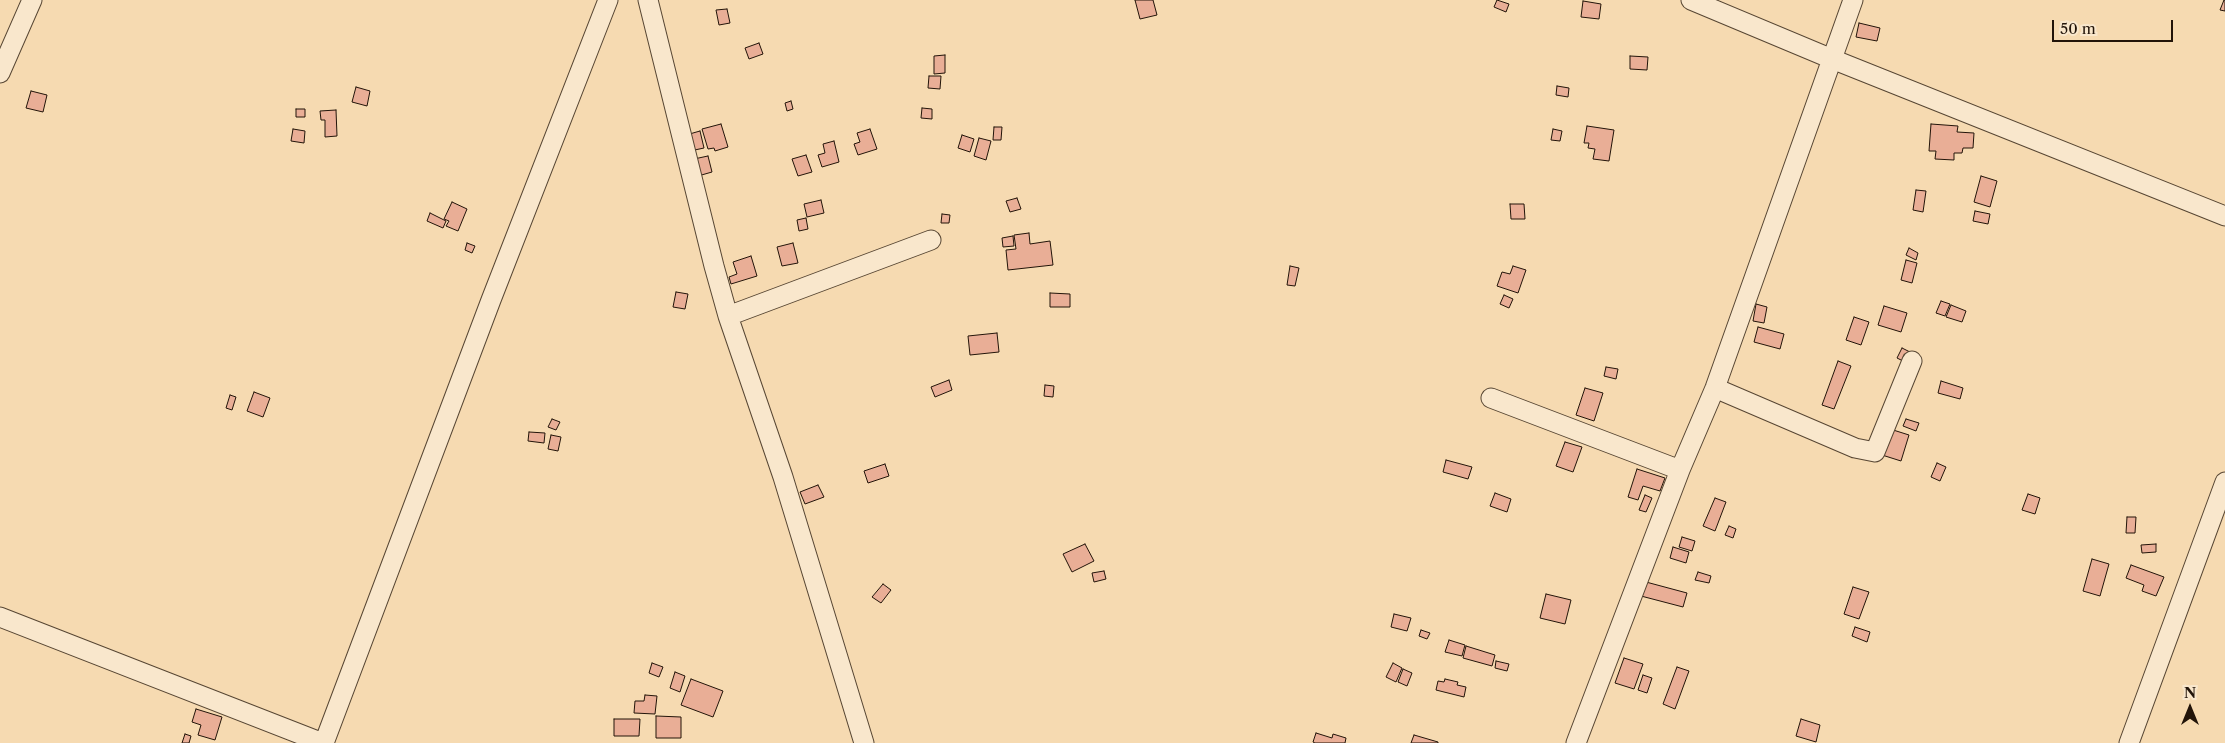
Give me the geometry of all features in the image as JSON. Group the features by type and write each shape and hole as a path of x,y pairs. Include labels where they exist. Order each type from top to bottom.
{"street":[{"path":"0,73 32,0"},
{"path":"0,617 324,743 487,310 608,0"},
{"path":"648,0 728,316 783,476 864,743"},
{"path":"1691,0 1832,59 2225,216"},
{"path":"1576,743 1680,470 1714,388 1853,0"},
{"path":"728,316 931,240"},
{"path":"1714,388 1855,448 1875,452 1912,362"},
{"path":"1491,398 1680,470"},
{"path":"2129,743 2225,482"}],"building":[{"path":"1135,0 1153,0 1157,15 1140,19"},
{"path":"1497,0 1509,4 1506,12 1494,7"},
{"path":"2225,0 2225,11 2220,10"},
{"path":"1583,1 1601,4 1599,19 1581,17"},
{"path":"727,9 730,23 719,25 716,10"},
{"path":"1859,23 1880,28 1877,41 1856,37"},
{"path":"759,43 763,54 749,59 745,48"},
{"path":"945,55 945,73 934,74 934,56"},
{"path":"1630,56 1648,57 1647,70 1630,69"},
{"path":"929,76 941,76 940,89 928,88"},
{"path":"1557,86 1569,88 1568,97 1556,95"},
{"path":"356,87 370,91 367,106 352,102"},
{"path":"31,91 47,95 43,112 26,108"},
{"path":"791,101 793,109 787,111 785,103"},
{"path":"922,108 932,109 932,119 921,118"},
{"path":"296,109 305,109 305,117 296,117"},
{"path":"336,110 337,136 325,137 325,120 321,120 320,111"},
{"path":"721,124 728,147 715,151 714,148 708,149 702,129"},
{"path":"1931,124 1958,126 1957,132 1974,133 1973,148 1963,148 1962,153 1954,153 1954,160 1935,159 1936,151 1929,151"},
{"path":"1587,126 1614,130 1609,161 1593,159 1595,149 1588,148 1589,143 1584,143"},
{"path":"994,127 1002,127 1001,140 993,140"},
{"path":"293,129 305,131 304,143 291,141"},
{"path":"870,129 877,149 858,155 854,144 860,142 857,133"},
{"path":"1553,129 1562,131 1560,141 1551,140"},
{"path":"700,131 704,148 690,151 686,135"},
{"path":"962,135 974,139 970,152 958,148"},
{"path":"979,138 991,141 986,160 974,156"},
{"path":"834,141 839,162 822,167 818,155 825,153 823,144"},
{"path":"806,155 812,172 798,176 792,159"},
{"path":"708,156 712,172 698,176 694,159"},
{"path":"1981,176 1997,181 1990,207 1974,202"},
{"path":"1916,190 1926,191 1923,212 1913,210"},
{"path":"1017,198 1021,209 1010,212 1006,201"},
{"path":"821,200 824,213 807,217 804,204"},
{"path":"452,202 467,209 458,231 446,226 449,221 444,219"},
{"path":"1510,204 1524,204 1525,219 1511,219"},
{"path":"1975,211 1990,214 1988,224 1973,221"},
{"path":"430,213 446,221 443,228 427,221"},
{"path":"942,214 950,215 949,223 941,223"},
{"path":"806,218 808,229 799,231 797,220"},
{"path":"1029,233 1030,244 1050,241 1053,265 1008,270 1006,250 1016,249 1014,235"},
{"path":"1013,236 1014,246 1003,247 1002,238"},
{"path":"467,243 475,246 472,253 465,250"},
{"path":"793,243 798,263 782,266 777,247"},
{"path":"1909,248 1918,253 1916,260 1906,255"},
{"path":"751,256 757,276 731,284 729,277 737,274 733,262"},
{"path":"1906,260 1917,263 1912,283 1901,280"},
{"path":"1290,266 1299,268 1295,286 1287,285"},
{"path":"1513,266 1526,270 1518,293 1497,286 1502,272 1510,274"},
{"path":"676,292 688,294 685,309 673,307"},
{"path":"1050,293 1070,294 1070,307 1050,307"},
{"path":"1504,295 1513,299 1509,308 1500,304"},
{"path":"1941,301 1950,304 1945,316 1936,313"},
{"path":"1756,304 1767,307 1764,323 1753,321"},
{"path":"1951,305 1966,311 1962,322 1946,317"},
{"path":"1884,306 1907,313 1901,332 1878,325"},
{"path":"1854,317 1869,322 1861,345 1846,340"},
{"path":"1758,327 1784,334 1780,349 1754,342"},
{"path":"997,333 999,352 970,355 968,336"},
{"path":"1902,348 1910,352 1905,362 1897,358"},
{"path":"1838,361 1851,366 1834,409 1822,405"},
{"path":"1606,367 1618,369 1616,379 1604,376"},
{"path":"949,380 952,390 935,397 931,387"},
{"path":"1941,381 1963,388 1960,399 1938,393"},
{"path":"1045,385 1054,386 1053,397 1044,396"},
{"path":"1585,388 1603,393 1594,421 1576,415"},
{"path":"254,392 270,398 263,417 247,411"},
{"path":"230,395 236,397 232,410 226,408"},
{"path":"552,419 560,422 556,430 548,427"},
{"path":"1906,419 1919,423 1916,431 1903,426"},
{"path":"1890,429 1909,435 1901,461 1882,455"},
{"path":"529,432 545,433 544,443 528,441"},
{"path":"551,435 561,437 558,451 548,449"},
{"path":"1565,442 1582,447 1573,472 1556,466"},
{"path":"1446,460 1472,467 1468,479 1443,472"},
{"path":"1937,463 1946,467 1940,481 1931,477"},
{"path":"885,464 889,476 868,483 864,471"},
{"path":"1637,469 1665,478 1660,491 1643,486 1638,500 1628,497"},
{"path":"818,485 824,497 805,504 800,492"},
{"path":"1495,493 1511,499 1507,512 1490,506"},
{"path":"2028,494 2040,498 2035,514 2022,510"},
{"path":"1645,495 1652,498 1646,512 1639,510"},
{"path":"1715,498 1726,502 1715,531 1703,526"},
{"path":"2127,517 2136,517 2135,533 2126,533"},
{"path":"1729,526 1736,529 1733,538 1725,535"},
{"path":"1682,537 1695,541 1692,551 1679,547"},
{"path":"1085,544 1094,561 1072,572 1063,554"},
{"path":"2156,544 2156,552 2142,553 2141,545"},
{"path":"1673,547 1689,552 1686,563 1670,558"},
{"path":"2092,559 2109,564 2100,596 2083,591"},
{"path":"2131,565 2164,577 2156,596 2142,591 2144,585 2126,578"},
{"path":"1104,571 1106,579 1094,582 1092,573"},
{"path":"1698,572 1711,576 1709,583 1695,580"},
{"path":"1646,582 1687,593 1683,607 1641,596"},
{"path":"883,584 891,590 881,603 872,597"},
{"path":"1853,587 1869,592 1859,619 1844,614"},
{"path":"1546,594 1571,600 1565,624 1540,618"},
{"path":"1394,614 1411,618 1407,631 1391,627"},
{"path":"1855,627 1870,632 1867,642 1852,636"},
{"path":"1421,630 1430,633 1427,639 1419,636"},
{"path":"1449,640 1465,645 1462,656 1445,652"},
{"path":"1466,646 1495,655 1492,666 1463,658"},
{"path":"1624,658 1643,664 1634,689 1615,683"},
{"path":"1496,661 1509,664 1507,671 1495,668"},
{"path":"652,663 663,667 659,677 649,673"},
{"path":"1393,663 1402,668 1396,682 1386,677"},
{"path":"1677,667 1689,671 1675,709 1663,704"},
{"path":"1403,669 1412,673 1407,686 1398,682"},
{"path":"675,672 685,676 680,692 670,688"},
{"path":"1643,675 1652,678 1647,693 1638,690"},
{"path":"691,679 723,691 713,717 681,705"},
{"path":"1445,679 1458,682 1457,685 1466,687 1464,697 1436,690 1438,681 1444,682"},
{"path":"645,695 657,696 655,714 634,713 635,701 644,701"},
{"path":"196,709 222,717 215,740 198,735 201,725 192,722"},
{"path":"656,716 681,717 681,738 656,738"},
{"path":"614,719 640,719 639,736 614,736"},
{"path":"1801,719 1820,725 1816,742 1796,736"},
{"path":"1316,733 1332,738 1333,734 1346,738 1345,743 1315,743 1313,742"},
{"path":"185,734 191,736 189,743 182,743"},
{"path":"1414,735 1438,742 1438,743 1411,743"}]}
